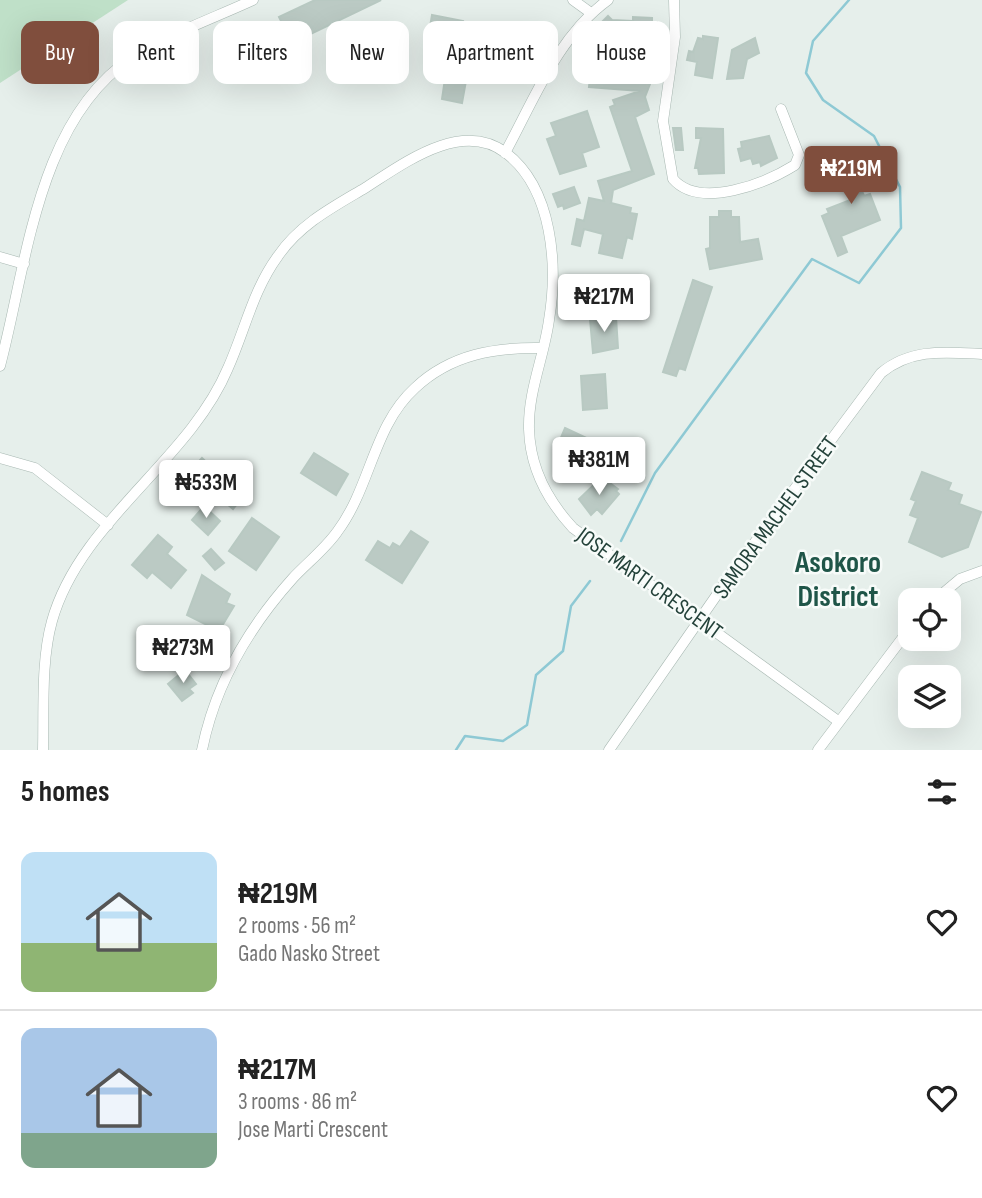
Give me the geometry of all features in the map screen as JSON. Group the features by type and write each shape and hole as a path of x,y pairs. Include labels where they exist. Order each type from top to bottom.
{"street":[{"path":"0,366 52,161 94,90 134,56 253,0"},
{"path":"573,0 591,13"},
{"path":"43,750 53,619 74,575 108,526 209,404 223,380 262,280 292,239 325,211 422,152 467,142 505,152 567,40 591,13 608,0"},
{"path":"674,0 675,37 663,121 673,178 678,185 691,192 727,191 756,186 795,165 799,155 781,109"},
{"name":"JOSE MARTI CRESCENT","path":"505,152 533,187 543,207 549,235 551,286 543,348 530,399 529,429 535,466 553,502 573,528 838,721"},
{"path":"0,257 24,264"},
{"path":"202,750 214,703 242,646 274,600 337,532 364,482 383,430 400,403 417,386 467,356 488,350 543,348"},
{"name":"SAMORA MACHEL STREET","path":"609,750 699,620 881,373 895,362 926,352 982,354"},
{"path":"0,458 35,468 108,526"},
{"path":"949,588 960,579 982,571"},
{"path":"818,750 898,644"}],"green space":[{"path":"0,0 128,0 96,21 21,21 21,69 0,83"}],"building":[{"path":"315,0 381,0 338,21 326,21 326,27 312,33 312,21 281,21 279,17"},
{"path":"432,15 463,21 431,21"},
{"path":"608,16 612,20 633,21 603,21"},
{"path":"633,17 652,18 652,21 633,21"},
{"path":"703,36 718,38 712,78 695,75 697,62 687,60 689,51 693,52 698,38 703,39"},
{"path":"755,38 759,53 747,59 743,78 727,79 732,50"},
{"path":"444,84 465,84 462,103 442,99"},
{"path":"589,84 650,84 645,97 649,110 635,117 654,174 613,190 611,203 631,208 630,213 637,214 632,239 627,237 622,258 599,253 603,234 584,229 580,246 572,244 577,219 584,221 589,198 604,201 598,181 632,171 610,107 615,105 613,100 640,91 589,87"},
{"path":"587,111 599,147 582,153 586,166 560,174 547,139 556,136 551,123"},
{"path":"673,128 681,128 683,150 676,150"},
{"path":"696,128 723,129 724,173 699,174 698,168 695,168 701,138 696,138"},
{"path":"769,136 777,158 761,166 760,162 753,164 751,158 741,161 738,149 742,148 741,142"},
{"path":"860,156 868,174 857,179 864,196 870,194 880,220 841,236 847,252 838,256 822,216 829,213 827,209 853,199 836,166"},
{"path":"574,187 580,203 564,209 563,205 558,207 553,194"},
{"path":"719,211 731,211 731,217 739,217 740,242 758,239 762,259 710,269 706,249 710,248 710,217 719,217"},
{"path":"693,280 712,287 685,370 679,368 676,376 663,372"},
{"path":"616,317 618,348 593,353 590,319"},
{"path":"605,374 607,408 583,410 581,376"},
{"path":"565,428 595,442 583,467 576,464 574,469 558,462 561,457 554,454"},
{"path":"314,453 348,474 336,495 301,473"},
{"path":"202,458 231,485 234,481 247,492 233,509 214,493 206,502 182,480"},
{"path":"922,472 951,483 948,490 962,495 959,504 981,512 968,547 942,557 909,542 918,518 910,515 916,501 911,499"},
{"path":"602,477 618,489 616,491 619,494 602,514 597,509 591,515 579,499"},
{"path":"204,506 220,521 208,535 192,520"},
{"path":"252,518 279,537 256,570 229,551"},
{"path":"411,531 428,542 402,583 366,560 378,541 390,548 393,543 400,547"},
{"path":"158,535 172,547 167,554 186,570 171,588 152,572 147,578 132,565"},
{"path":"211,549 224,563 215,570 203,556"},
{"path":"202,575 230,594 226,603 234,606 219,631 187,615"},
{"path":"210,635 223,641 210,670 197,664 199,660 190,656 197,640 206,644"},
{"path":"185,670 196,684 189,689 193,693 182,701 168,684"}],"waterway":[{"path":"621,541 655,473 812,259 859,283 901,228 900,187 874,136 823,100 806,73 813,41 849,0"},
{"path":"456,750 465,736 503,741 527,725 536,675 563,651 571,606 590,581"}],"district":[{"name":"Asokoro District","path":"838,579"}]}
